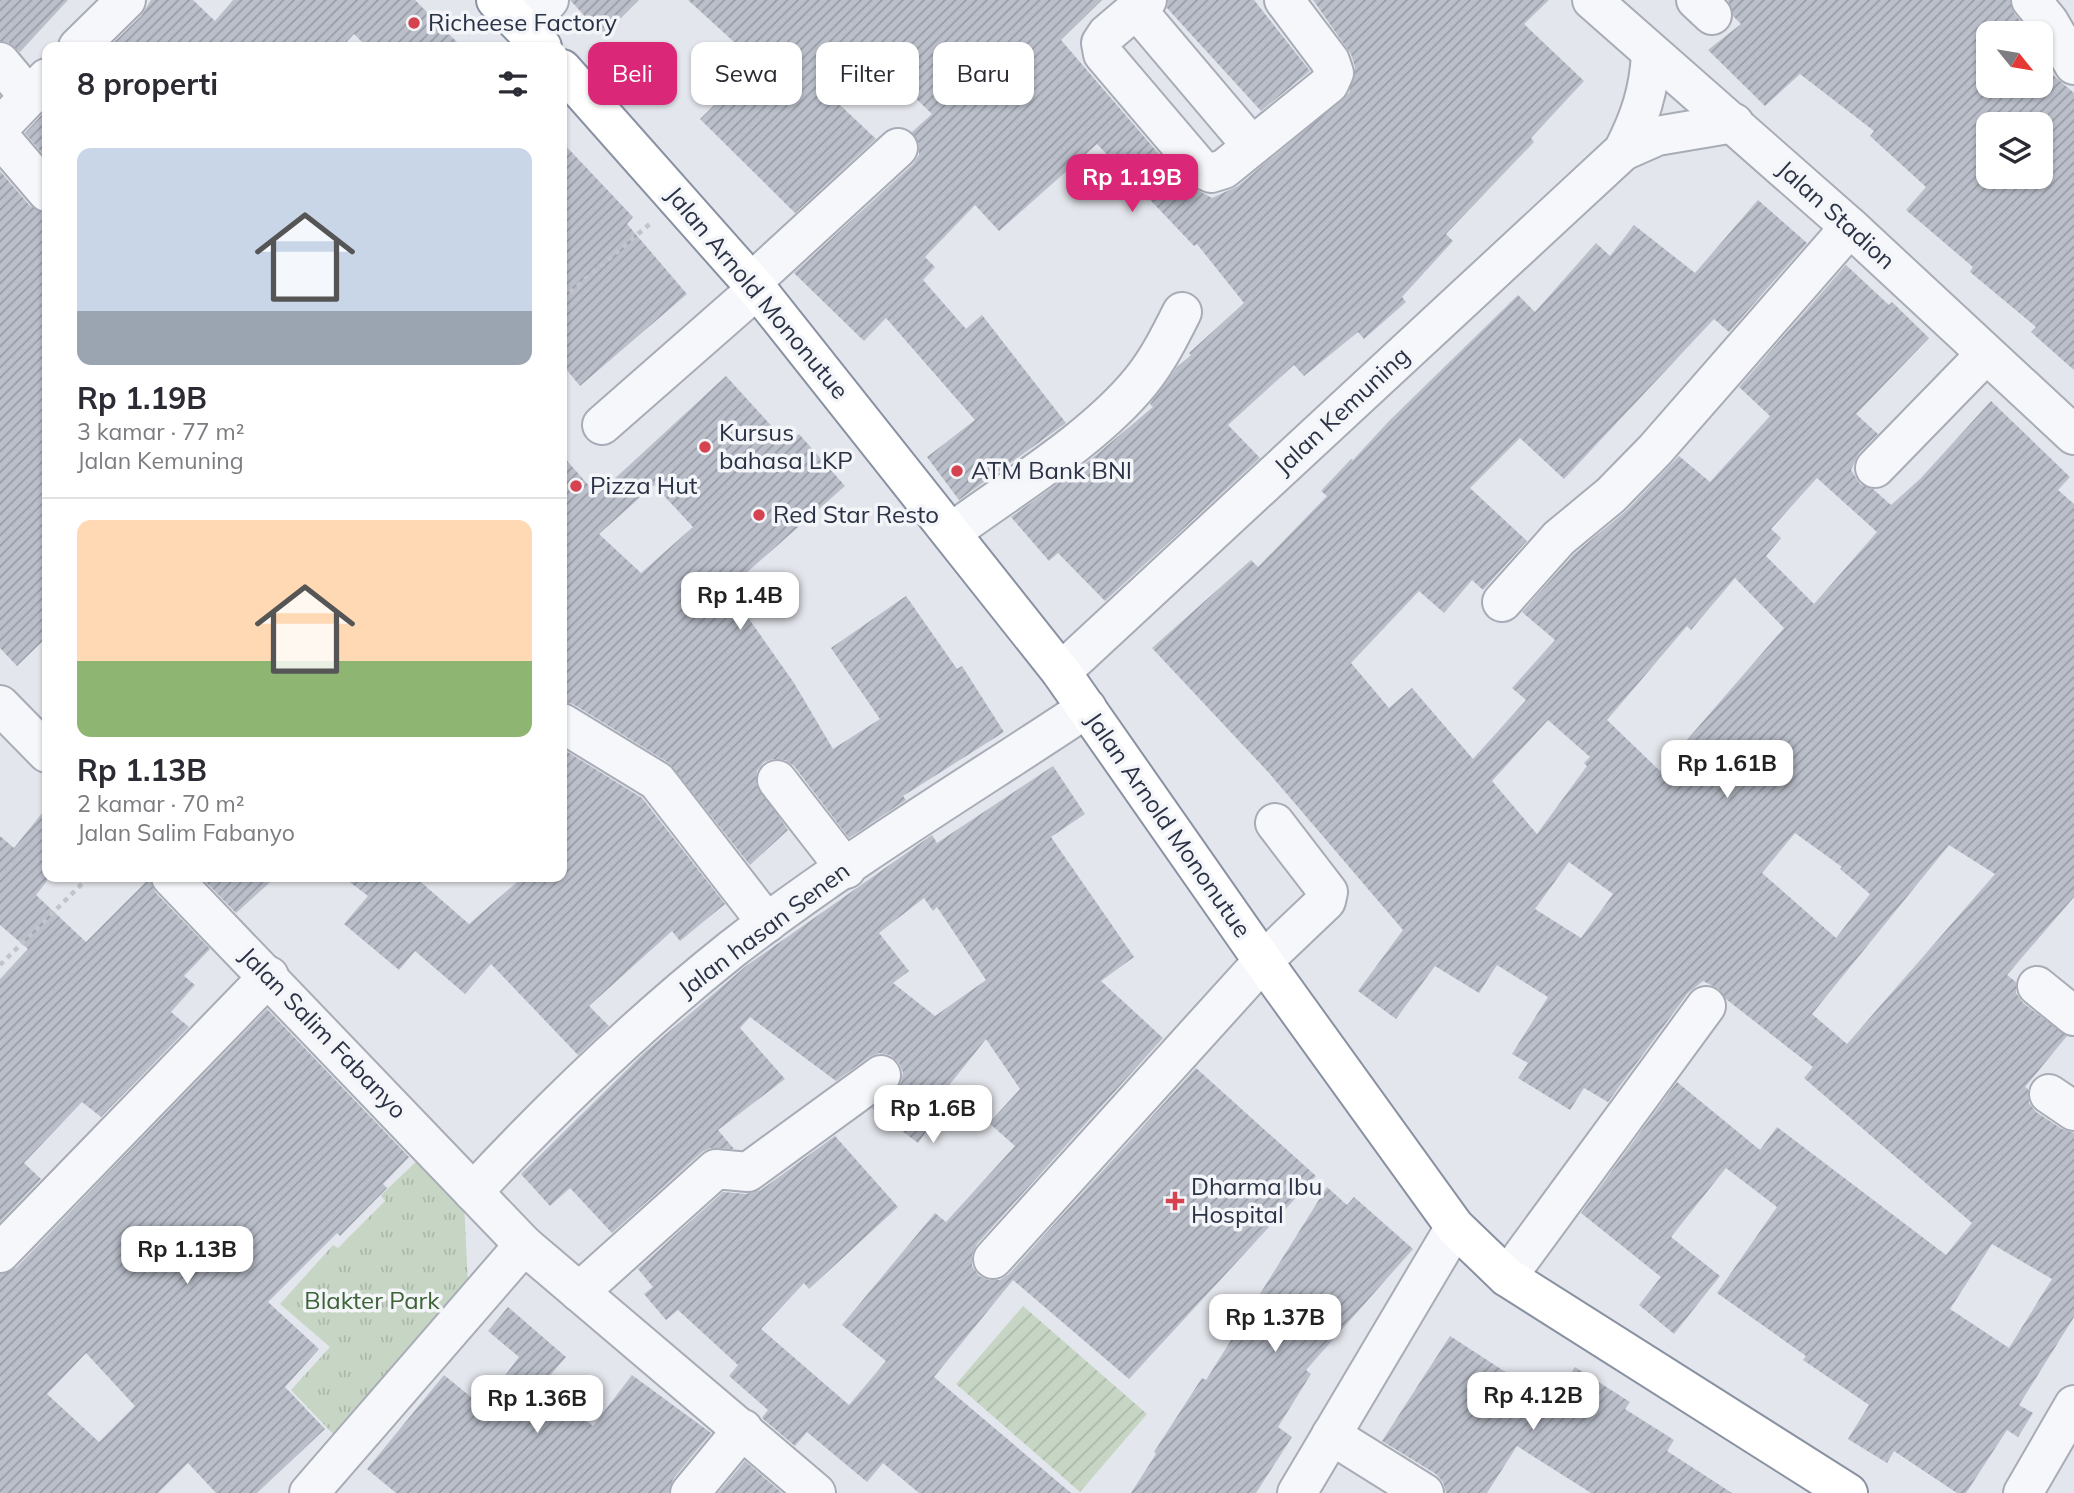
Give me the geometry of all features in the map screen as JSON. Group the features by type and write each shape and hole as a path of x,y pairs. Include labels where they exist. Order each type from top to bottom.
{"highway":[{"path":"496,0 538,25"},
{"name":"Jalan Arnold Mononutue","path":"567,75 755,285 1061,672 1263,961 1455,1227 1507,1277 1848,1493"}],"street":[{"path":"83,42 126,0"},
{"path":"1252,146 1142,4 1107,34 1101,43 1103,54 1200,168 1211,173 1224,169 1329,84 1334,73 1331,61 1284,0"},
{"path":"2031,0 2049,22 2074,65"},
{"name":"Jalan Stadion","path":"1613,6 1651,54 1734,123 1850,227 2074,435"},
{"name":"Jalan Kemuning","path":"1623,151 1639,121 1649,86 1651,54"},
{"path":"0,62 38,88 0,127"},
{"name":"Jalan Kemuning","path":"1061,672 1623,151 1657,136 1734,123"},
{"path":"0,137 42,186"},
{"path":"602,425 755,285 898,148"},
{"path":"1502,602 1559,538 1611,495 1655,450 1850,227"},
{"path":"952,532 1106,418 1141,381 1165,346 1182,312"},
{"path":"1875,468 1986,354"},
{"path":"0,705 42,748"},
{"name":"Jalan hasan Senen","path":"474,1192 601,1063 699,976 767,923 1087,708"},
{"path":"567,734 657,781 767,923"},
{"path":"777,780 846,869"},
{"path":"993,1259 1263,961 1320,910 1328,892 1275,823"},
{"name":"Jalan Salim Fabanyo","path":"176,882 269,976 524,1245 816,1493"},
{"path":"0,1253 269,976"},
{"path":"2037,986 2074,1016"},
{"path":"1507,1277 1706,1006"},
{"path":"579,1292 716,1169 748,1172 881,1076"},
{"path":"1297,1493 1455,1227"},
{"path":"322,1489 524,1245"},
{"path":"2023,1493 2074,1405"},
{"path":"690,1493 743,1429"},
{"path":"1331,1435 1424,1493"}],"path":[{"path":"567,295 679,199"},
{"path":"0,965 84,882"}],"green space":[{"name":"Blakter Park","path":"421,1157 464,1202 468,1285 337,1438 291,1390 330,1347 280,1304 333,1245 338,1248 385,1201 381,1195"},
{"path":"1023,1306 1147,1414 1080,1492 956,1384"}],"building":[{"path":"0,0 68,0 20,52 8,42 0,41"},
{"path":"151,0 193,0 215,21 233,0 415,0 457,42 362,42 354,34 347,42 114,42 141,16"},
{"path":"570,0 639,0 603,36"},
{"path":"688,0 1102,0 1061,40 1183,182 1212,198 1238,186 1349,93 1355,67 1351,54 1313,0 1549,0 1524,24 1584,81 1531,138 1534,142 1446,234 1453,241 1402,297 1406,302 1364,339 1358,332 1304,376 1294,365 1228,425 1260,458 1105,601 1058,553 1049,561 1011,517 1090,460 1153,407 1150,404 1177,367 1191,355 1189,353 1244,303 1197,244 1194,246 1097,144 999,231 975,205 925,257 935,267 923,280 966,329 982,315 1066,423 959,500 927,457 975,420 886,318 864,341 794,273 913,164 919,155 919,144 912,132 932,114 919,102 919,42 816,42 816,105 840,105 876,139 795,213 700,119 714,105 802,105 802,42 734,42"},
{"path":"1168,0 1254,0 1310,71 1261,111 1167,8"},
{"path":"1728,0 2010,0 2014,13 2020,21 1976,21 1976,98 2053,98 2053,75 2074,93 2074,370 2031,332 2036,327 1970,272 1973,267 1906,210 1926,187 1870,136 1874,131 1800,74 1765,106 1708,50 1741,24 1733,16"},
{"path":"42,114 42,153 25,133"},
{"path":"567,147 633,217 627,224 687,294 580,386 567,370"},
{"path":"0,171 30,206 42,211 42,642 17,666 0,648"},
{"path":"1758,200 1807,243 1729,332 1714,319 1564,479 1520,438 1470,488 1527,541 1483,590 1472,580 1444,613 1419,591 1351,663 1389,708 1412,688 1473,759 1526,700 1512,688 1555,640 1522,612 1574,554 1627,510 1679,456 1710,482 1770,416 1739,387 1846,265 1889,305 1892,302 1929,338 1856,414 1878,434 1859,453 1851,470 1860,484 1873,489 1891,505 1920,479 1991,401 2070,477 2058,490 2074,504 2074,897 2007,975 2016,982 2016,993 2023,1003 2067,1036 2025,1087 2028,1089 2029,1103 2036,1112 2062,1129 2074,1133 2074,1317 2019,1405 2033,1413 2018,1437 2007,1430 1966,1493 1957,1493 1894,1451 1887,1463 1848,1439 1869,1405 1803,1360 1806,1356 1717,1293 1777,1207 1726,1168 1671,1237 1720,1276 1674,1334 1639,1305 1661,1277 1581,1213 1677,1082 1760,1150 1777,1127 1946,1255 1972,1223 1804,1078 1813,1067 1726,999 1719,989 1703,981 1688,993 1608,1102 1584,1088 1570,1110 1518,1078 1528,1063 1512,1054 1548,997 1497,965 1479,993 1435,966 1396,1019 1358,991 1403,930 1269,773 1152,648 1251,560 1258,567 1327,496 1321,491 1351,459 1353,460 1389,421 1518,295 1535,312 1596,243 1610,256 1634,225 1695,273","holes":["1817,478 1877,532 1814,604 1766,556 1781,538 1771,529","1735,578 1784,628 1660,771 1607,720 1687,626 1691,630","1548,720 1590,757 1584,763 1587,766 1537,834 1492,781","1795,833 1842,867 1840,869 1870,894 1836,938 1762,873","1949,845 1995,874 1847,1044 1812,1014","1569,862 1613,894 1581,938 1535,909","1992,1244 2052,1279 2009,1348 1950,1309"]},
{"path":"726,376 788,444 799,434 845,486 728,589 794,683 833,749 880,719 831,648 906,596 957,669 962,666 1004,732 903,796 906,800 849,838 794,766 785,760 773,759 764,762 757,771 756,784 788,830 750,865 669,763 567,702 567,461 597,495","holes":["654,485 693,527 641,573 599,534"]},
{"path":"567,752 642,798 725,904 680,941 672,931 589,1006 609,1026 578,1055 491,964 465,994 415,951 399,970 344,924 368,896 350,882 421,882 469,924 517,882 567,882"},
{"path":"1053,766 1085,814 1051,837 1134,957 1101,981 1163,1038 977,1244 972,1255 972,1266 979,1276 1000,1280 1009,1274 1196,1068 1316,1176 1129,1379 1013,1280 934,1377 1071,1493 919,1493 883,1463 867,1482 807,1432 795,1446 762,1418 768,1410 729,1376 738,1365 678,1310 666,1320 644,1294 653,1287 638,1269 723,1192 746,1194 761,1190 835,1136 898,1207 809,1289 804,1283 761,1329 849,1405 886,1361 842,1325 935,1213 946,1222 1015,1146 989,1123 1020,1089 986,1039 931,1108 939,1114 918,1143 872,1108 901,1083 903,1072 899,1063 890,1055 879,1053 869,1057 836,1081 750,1017 740,1028 785,1079 718,1130 734,1149 710,1148 702,1152 612,1233 570,1188 550,1206 521,1174 645,1052 746,966 932,835 937,843","holes":["924,898 933,911 937,907 986,980 935,1016 893,983 909,971 879,933"]},
{"path":"42,813 42,882 46,882 36,895 86,942 146,882 151,882 155,892 210,949 184,976 195,985 171,1012 189,1027 101,1117 82,1102 24,1163 41,1179 0,1222 0,979 28,949 0,925 0,836 14,848"},
{"path":"206,882 270,882 236,913"},
{"path":"267,1009 409,1157 383,1184 387,1188 340,1236 337,1233 268,1302 319,1349 285,1387 325,1429 257,1493 216,1493 188,1463 158,1493 0,1493 0,1274 16,1268","holes":["86,1353 135,1406 99,1442 47,1394"]},
{"path":"1327,1187 1347,1205 1354,1197 1413,1249 1306,1370 1311,1374 1278,1427 1292,1437 1256,1493 1131,1493 1156,1454 1154,1452 1202,1378 1206,1380"},
{"path":"508,1307 566,1357 541,1386 593,1426 632,1375 711,1433 673,1479 669,1493 396,1493 367,1469 444,1375 482,1406 519,1357 488,1331"},
{"path":"1450,1336 1552,1402 1575,1367 1630,1402 1625,1409 1674,1440 1667,1451 1732,1493 1591,1493 1517,1446 1487,1493 1446,1493 1443,1482 1436,1474 1382,1441"},
{"path":"745,1461 782,1493 718,1493"}],"place":[{"name":"Richeese Factory","path":"414,23"},
{"name":"Kursus bahasa LKP","path":"705,447"},
{"name":"ATM Bank BNI","path":"957,471"},
{"name":"Pizza Hut","path":"576,486"},
{"name":"Red Star Resto","path":"759,515"},
{"name":"Dharma Ibu Hospital","path":"1175,1201"}]}
